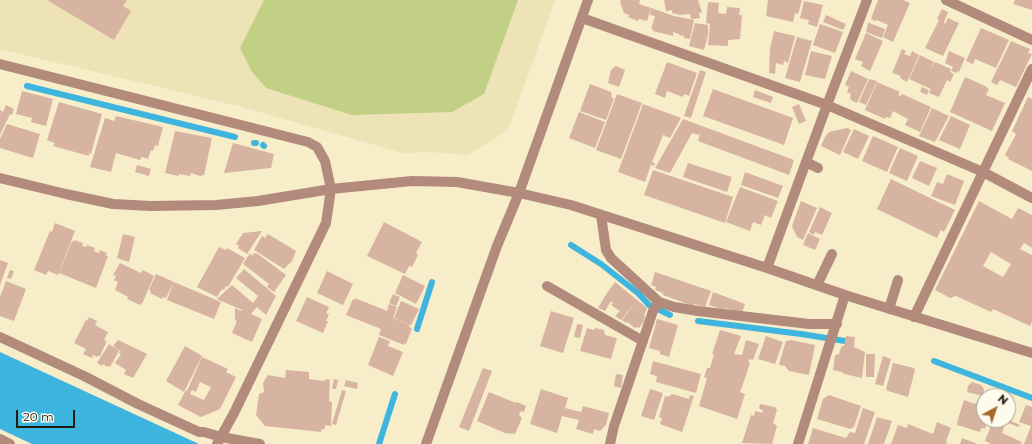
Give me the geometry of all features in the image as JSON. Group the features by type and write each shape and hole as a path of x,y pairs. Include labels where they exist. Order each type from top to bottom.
{"street":[{"path":"426,444 497,246 519,193 588,0"},
{"path":"767,268 867,0"},
{"path":"946,0 1032,40"},
{"path":"582,18 827,105 983,172 1032,198"},
{"path":"0,64 308,142 317,147 325,161 331,189 326,223 219,441"},
{"path":"914,317 1032,69"},
{"path":"806,162 818,168"},
{"path":"0,178 113,204 152,206 216,205 258,201 331,189 412,181 457,182 519,193 571,205 767,268 845,295 1032,353"},
{"path":"601,215 606,250 611,258 659,302 674,307 698,311 836,326"},
{"path":"817,285 832,254"},
{"path":"889,309 898,280"},
{"path":"547,286 643,341"},
{"path":"798,444 845,295"},
{"path":"610,444 614,426 653,311 659,302"},
{"path":"0,337 84,376 138,404 199,432 204,432 219,441 260,444"},
{"path":"0,439 10,444"}],"shaded area":[{"path":"0,0 555,0 508,130 468,155 429,152 403,153 242,107 0,49"}],"green space":[{"path":"264,0 518,0 484,94 452,112 352,115 266,88 252,72 240,48"}],"water":[{"path":"0,352 199,444 32,444 0,429"}],"building":[{"path":"47,0 127,0 123,6 131,11 114,40"},
{"path":"621,0 640,0 639,4 651,8 647,21 639,19 638,21 628,17 629,15 624,13 620,2"},
{"path":"664,0 698,0 702,12 699,13 700,18 691,19 690,14 680,15 672,13 672,10 666,11"},
{"path":"768,0 802,0 798,14 795,13 793,22 766,16"},
{"path":"878,0 903,0 910,3 893,42 883,37 888,25 871,19"},
{"path":"1015,0 1032,0 1032,10 1013,4"},
{"path":"804,1 823,5 817,27 808,24 809,20 800,18"},
{"path":"708,2 719,3 718,13 726,14 727,7 740,8 739,15 742,15 740,39 728,40 728,46 708,45 710,24 706,23"},
{"path":"651,8 674,16 694,20 690,39 684,38 684,36 673,32 673,36 653,31 653,29 651,29 655,16 650,15"},
{"path":"942,9 948,12 944,22 945,24 948,18 959,23 943,56 925,48 939,20 937,19"},
{"path":"826,15 846,24 843,30 823,22"},
{"path":"695,23 708,25 708,35 704,50 689,46"},
{"path":"868,23 885,29 882,38 866,32"},
{"path":"820,24 843,32 835,53 813,45"},
{"path":"981,28 1009,40 996,68 975,59 973,64 966,61"},
{"path":"774,31 795,36 788,63 784,61 783,65 776,63 775,74 769,73 770,49"},
{"path":"866,33 883,41 870,71 861,66 863,62 855,59"},
{"path":"797,37 812,41 800,82 785,78"},
{"path":"1011,41 1030,49 1028,53 1032,54 1016,87 1000,80 997,85 991,82"},
{"path":"902,49 906,51 904,54 910,56 912,51 919,55 907,82 900,78 901,76 892,73"},
{"path":"811,51 832,56 825,79 805,75"},
{"path":"949,51 965,58 959,72 957,71 957,73 951,71 953,67 945,63"},
{"path":"920,55 934,62 930,71 935,62 951,69 950,72 954,74 950,82 947,80 939,97 929,93 931,89 909,79"},
{"path":"667,62 697,73 689,96 684,94 683,97 667,91 665,98 655,94"},
{"path":"616,66 625,70 619,87 608,83 611,70"},
{"path":"700,70 706,72 691,118 684,116"},
{"path":"851,71 868,79 857,103 851,100 851,94 847,92 849,87 845,85"},
{"path":"965,77 989,89 986,95 1005,103 992,131 950,112"},
{"path":"869,79 877,81 866,105 859,102"},
{"path":"877,82 900,92 898,95 901,96 902,94 931,107 920,132 905,125 908,119 893,111 890,118 886,117 885,119 865,110"},
{"path":"590,84 611,92 612,98 614,98 606,120 580,111"},
{"path":"922,87 929,90 927,95 920,92"},
{"path":"713,89 793,118 784,145 703,116"},
{"path":"755,90 773,97 771,103 753,97"},
{"path":"22,91 53,99 46,126 31,122 32,118 16,114"},
{"path":"617,94 642,103 621,159 596,150"},
{"path":"1028,97 1032,99 1032,171 1008,159 1009,158 1005,155 1016,134 1012,131"},
{"path":"59,102 102,114 91,154 89,153 89,156 53,146 55,143 47,140"},
{"path":"643,104 681,118 670,138 663,135 652,162 655,163 654,166 651,165 645,182 618,172"},
{"path":"799,104 806,121 799,124 792,107"},
{"path":"6,105 14,109 0,135 0,110 3,112"},
{"path":"932,108 949,116 935,142 919,136"},
{"path":"579,112 605,122 595,148 569,138"},
{"path":"116,116 163,127 158,146 155,145 153,151 151,150 148,159 142,157 140,160 116,153 111,172 90,167 105,118 114,121"},
{"path":"951,116 970,125 960,149 939,140"},
{"path":"683,119 794,160 789,175 698,141 701,130 699,135 692,133 670,173 655,168"},
{"path":"7,124 40,134 33,158 0,148 0,139"},
{"path":"847,128 851,130 840,155 821,146 829,132"},
{"path":"854,129 869,136 858,159 843,152"},
{"path":"175,131 212,138 204,175 200,176 191,173 190,176 179,174 179,176 165,173"},
{"path":"873,136 898,147 887,172 862,161"},
{"path":"233,143 274,154 271,168 224,173"},
{"path":"900,148 918,156 907,181 889,173"},
{"path":"920,161 937,168 929,186 912,178"},
{"path":"688,163 732,177 727,192 683,177"},
{"path":"137,165 151,169 149,176 135,172"},
{"path":"653,170 733,197 725,223 644,195"},
{"path":"745,172 783,186 778,198 741,185"},
{"path":"947,174 964,181 955,205 931,196 937,182 943,184"},
{"path":"891,179 955,210 944,232 941,230 937,238 877,209"},
{"path":"740,187 778,201 771,218 765,215 761,225 753,222 750,231 726,222"},
{"path":"801,201 817,208 803,240 797,237 792,226"},
{"path":"979,201 1012,219 1018,208 1032,215 1032,248 1024,243 1020,249 1032,255 1032,322 1030,326 993,309 991,312 956,296 950,298 935,290","holes":["991,252 1011,264 1003,277 983,266"]},
{"path":"820,207 832,213 822,235 815,232 814,235 809,232"},
{"path":"384,222 422,242 416,253 418,255 412,267 409,266 405,274 367,256"},
{"path":"55,223 75,231 58,275 48,271 46,275 34,270 50,231 52,232"},
{"path":"262,231 247,254 238,248 239,246 236,244 243,233"},
{"path":"808,233 820,239 815,250 803,245"},
{"path":"123,234 135,237 129,262 117,258"},
{"path":"268,234 296,251 292,261 284,269 254,250 262,236 265,238"},
{"path":"74,240 83,243 82,246 86,247 87,245 95,248 94,251 99,253 100,250 107,253 106,256 108,256 96,288 59,273 72,241 74,242"},
{"path":"219,247 226,250 227,248 245,258 228,287 226,286 224,290 222,289 217,297 197,287"},
{"path":"250,253 252,256 254,253 258,254 286,275 274,292 267,287 269,284 243,264"},
{"path":"0,260 8,263 0,285"},
{"path":"120,263 141,273 143,270 154,276 142,304 141,303 140,305 127,299 128,297 115,290 118,282 114,280 116,276 113,275"},
{"path":"244,269 276,296 266,315 257,307 251,314 262,319 252,342 232,333 237,321 235,320 235,308 241,311 242,310 217,299 232,285 253,303 258,296 236,278"},
{"path":"10,270 14,271 11,279 7,278"},
{"path":"327,271 353,284 343,305 317,293"},
{"path":"655,272 711,291 705,307 694,304 693,306 663,295 663,293 655,290 656,287 651,285"},
{"path":"156,274 174,282 166,298 163,297 162,299 150,293 151,291 149,290"},
{"path":"403,275 425,286 416,304 395,293"},
{"path":"6,281 26,289 14,321 0,316 0,297"},
{"path":"174,282 221,302 214,319 167,300"},
{"path":"615,282 637,300 621,320 615,316 620,311 611,305 613,303 611,301 605,311 598,308"},
{"path":"713,292 745,304 742,313 724,308 724,310 709,305"},
{"path":"393,294 400,297 396,306 389,303"},
{"path":"307,297 329,307 326,313 329,314 326,321 328,321 323,333 296,321"},
{"path":"355,298 387,311 389,304 397,307 393,318 410,325 409,327 412,328 406,344 404,343 404,345 379,335 381,329 346,315 353,299 355,300"},
{"path":"637,300 647,308 643,323 639,328 635,328 622,320"},
{"path":"401,301 419,309 411,325 394,318"},
{"path":"551,311 574,318 563,353 540,346"},
{"path":"89,317 97,321 95,325 108,332 104,340 107,341 100,356 97,357 93,355 92,358 83,354 86,349 74,343"},
{"path":"657,319 678,325 669,357 660,354 660,351 649,348"},
{"path":"577,324 583,325 580,338 574,337"},
{"path":"587,328 604,330 605,335 617,338 611,359 580,351"},
{"path":"720,330 741,336 734,354 742,355 746,340 759,344 753,360 750,359 748,362 750,363 740,390 740,392 745,394 737,419 699,406 707,378 704,377 707,368 710,368 714,354 712,354"},
{"path":"766,336 783,342 775,364 758,359"},
{"path":"846,336 855,337 854,347 865,352 862,378 833,370 835,355 839,354 842,346 844,346"},
{"path":"379,337 390,341 388,346 403,352 393,376 368,365"},
{"path":"118,340 147,354 133,378 124,374 126,370 115,363 121,354 119,353 120,351 113,346"},
{"path":"791,340 815,345 809,375 789,371 784,365 782,366 779,364 786,341"},
{"path":"109,344 119,351 110,367 103,364 102,366 97,363"},
{"path":"185,346 202,356 184,392 166,381"},
{"path":"866,354 875,354 874,377 866,377"},
{"path":"883,356 891,359 883,386 875,384"},
{"path":"202,357 228,369 226,372 236,377 220,409 201,417 178,405 186,390 187,391","holes":["200,382 211,387 204,400 190,394 192,390 196,392"]},
{"path":"653,361 701,374 696,393 656,382 657,376 650,374"},
{"path":"893,363 914,368 915,370 908,397 886,389"},
{"path":"483,368 492,371 469,431 459,427"},
{"path":"286,370 309,372 309,379 325,381 325,379 330,380 329,401 332,402 331,426 325,425 325,429 322,429 321,432 265,426 256,415 259,394 264,392 263,383 268,375 285,378"},
{"path":"616,374 623,375 621,388 614,386"},
{"path":"334,379 338,380 336,389 332,389"},
{"path":"346,380 358,383 357,389 344,386"},
{"path":"972,382 981,385 983,388 976,388 976,394 967,392 968,386"},
{"path":"541,389 568,398 565,408 581,412 583,406 609,413 606,425 600,431 594,429 593,434 576,429 579,420 562,416 557,433 530,424"},
{"path":"650,389 663,393 654,420 641,416"},
{"path":"342,390 346,391 336,425 332,424"},
{"path":"489,392 526,406 524,412 521,411 519,415 522,418 515,434 505,433 477,421"},
{"path":"672,394 689,399 690,395 694,396 682,432 660,424 662,418 659,417 665,396 668,397"},
{"path":"829,395 861,406 854,427 850,429 817,419 823,399"},
{"path":"964,400 975,404 976,403 976,428 981,428 980,432 957,425"},
{"path":"760,404 775,407 777,410 773,423 777,426 772,444 742,443 751,415 754,416 755,411 763,413 763,411 759,408"},
{"path":"1026,405 1032,407 1032,444 1024,444 1031,426 1019,422"},
{"path":"863,408 875,412 864,444 808,444 813,428 846,438 850,432 855,433"},
{"path":"877,417 892,421 884,444 868,444"},
{"path":"937,422 951,428 946,441 947,444 891,444 898,425 907,428 908,424 933,434"},
{"path":"990,428 1004,428 1002,433 1022,442 1021,444 991,444 985,441"},
{"path":"962,438 978,444 960,444"}],"waterway":[{"path":"27,86 235,137"},
{"path":"571,245 601,264 638,293 649,305 670,315"},
{"path":"417,329 432,282"},
{"path":"698,321 845,341"},
{"path":"934,361 1032,398"},
{"path":"379,444 395,394"}]}
